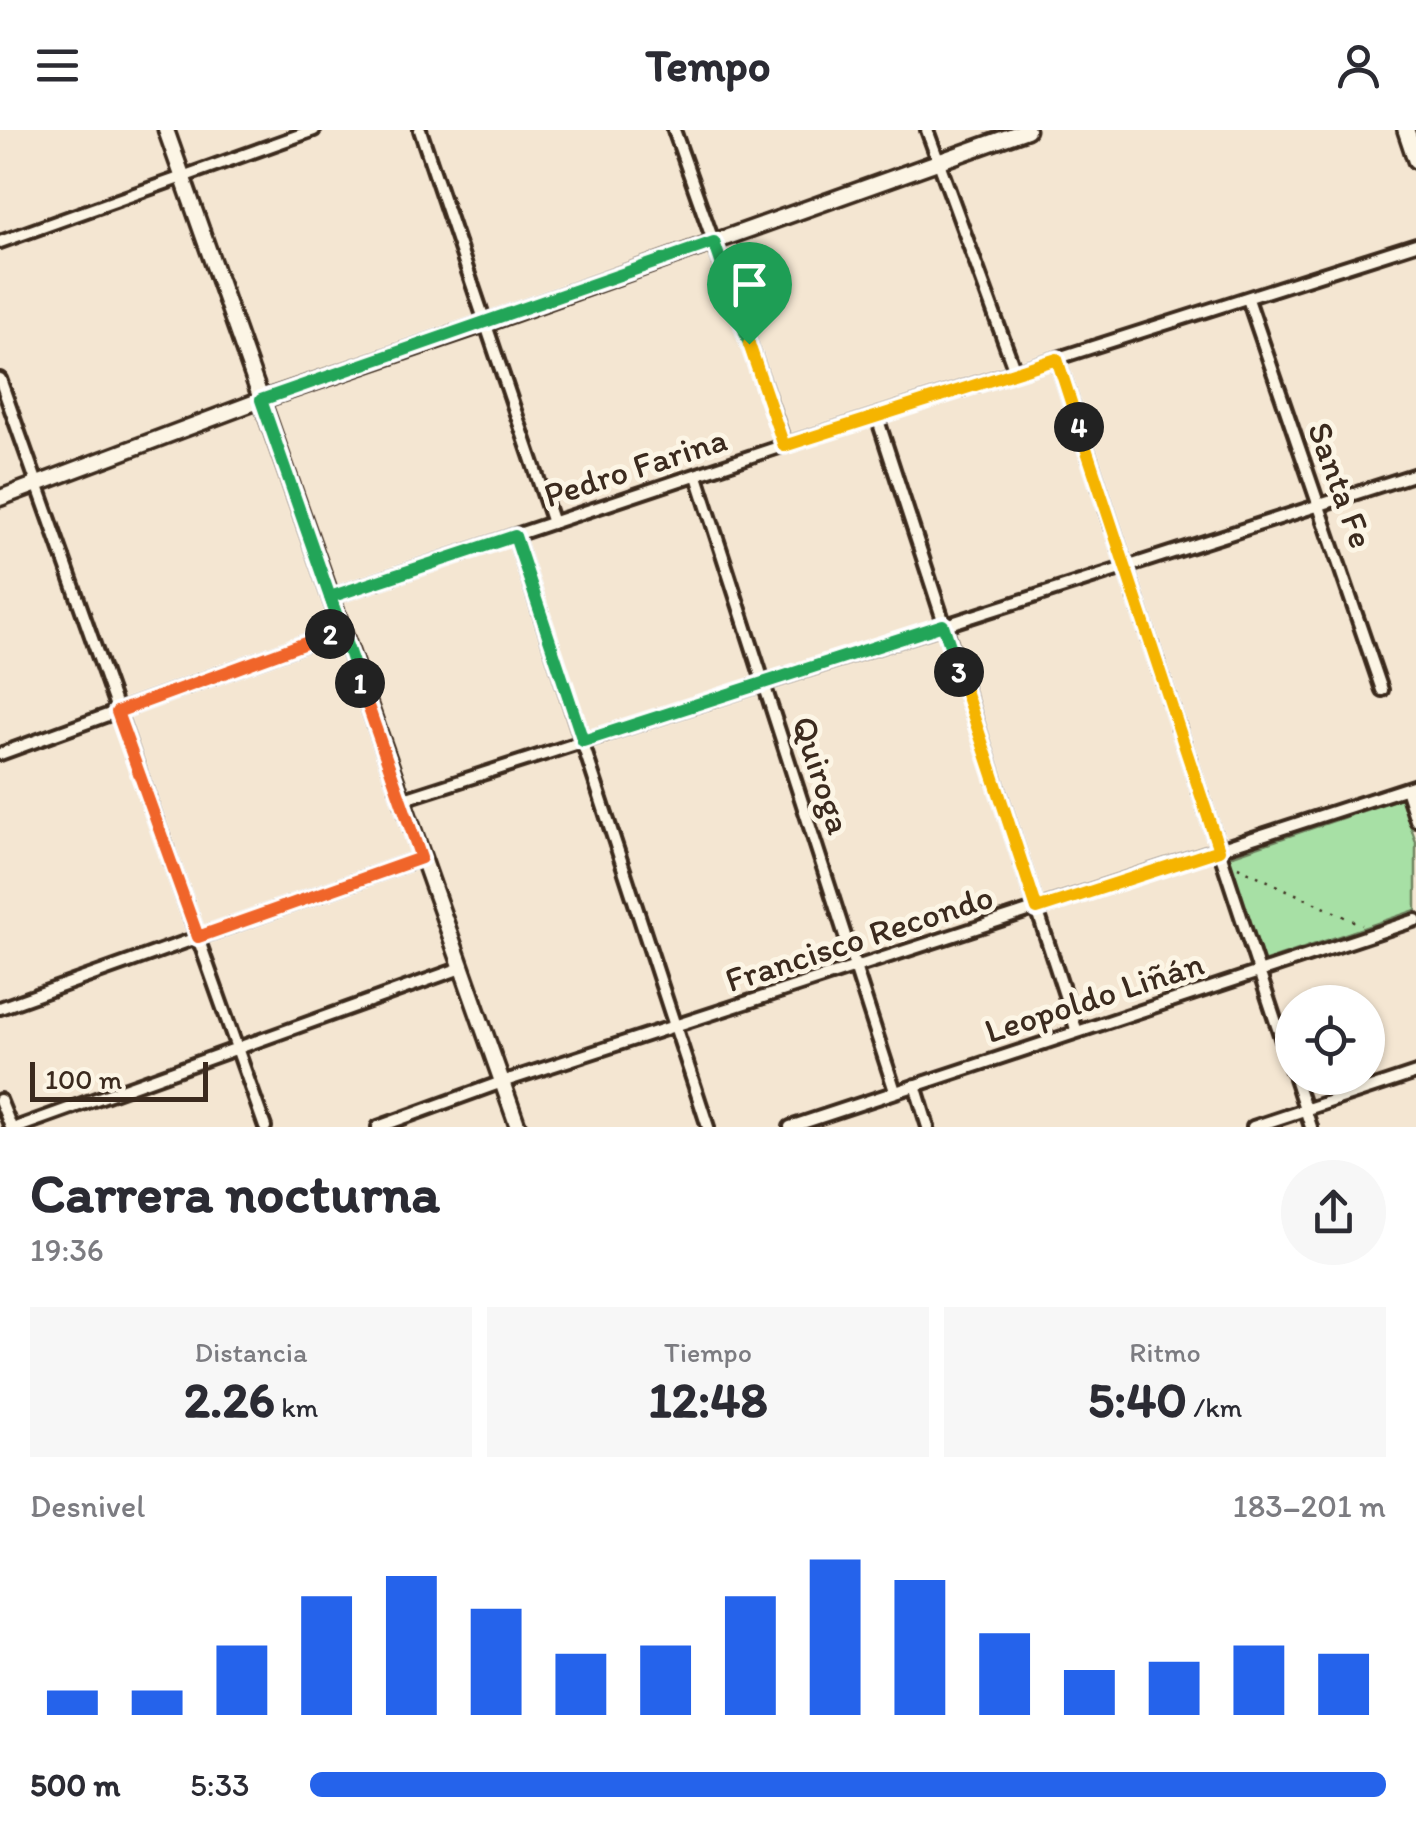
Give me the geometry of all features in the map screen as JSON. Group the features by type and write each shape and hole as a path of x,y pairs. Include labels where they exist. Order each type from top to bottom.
{"main road":[{"path":"1406,130 1416,160"}],"street":[{"path":"166,130 518,1127"},
{"path":"0,242 314,130"},
{"path":"420,130 553,523"},
{"path":"674,130 784,446"},
{"path":"927,130 1015,371"},
{"path":"0,498 261,400 1027,130"},
{"name":"Pedro Farina","path":"330,597 784,446 1416,244"},
{"name":"Santa Fe","path":"1248,299 1382,690"},
{"path":"1057,359 1275,1018"},
{"path":"0,380 265,1127"},
{"path":"878,417 1077,1032"},
{"path":"401,800 1416,474"},
{"name":"Quiroga","path":"697,476 895,1091"},
{"path":"515,536 708,1127"},
{"path":"0,754 342,630"},
{"path":"1411,787 1416,820"},
{"name":"Francisco Recondo","path":"378,1127 502,1082 1037,909 1220,855 1411,787"},
{"path":"0,1008 421,858"},
{"name":"Leopoldo Liñán","path":"790,1127 1416,920"},
{"path":"0,1100 14,1127 461,968"},
{"path":"1253,1127 1416,1073"},
{"path":"914,1085 928,1127"},
{"path":"1301,1095 1311,1127"}],"path":[{"path":"1220,855 1377,932"}],"green space":[{"path":"1401,798 1416,842 1416,910 1263,962 1227,857"}],"route":[{"path":"749,344 714,242 261,400 330,597 342,630 421,858 198,937 117,712 342,630 330,597 515,536 583,741 943,625 1037,909 1219,850 1057,359 784,446 749,344"}]}
